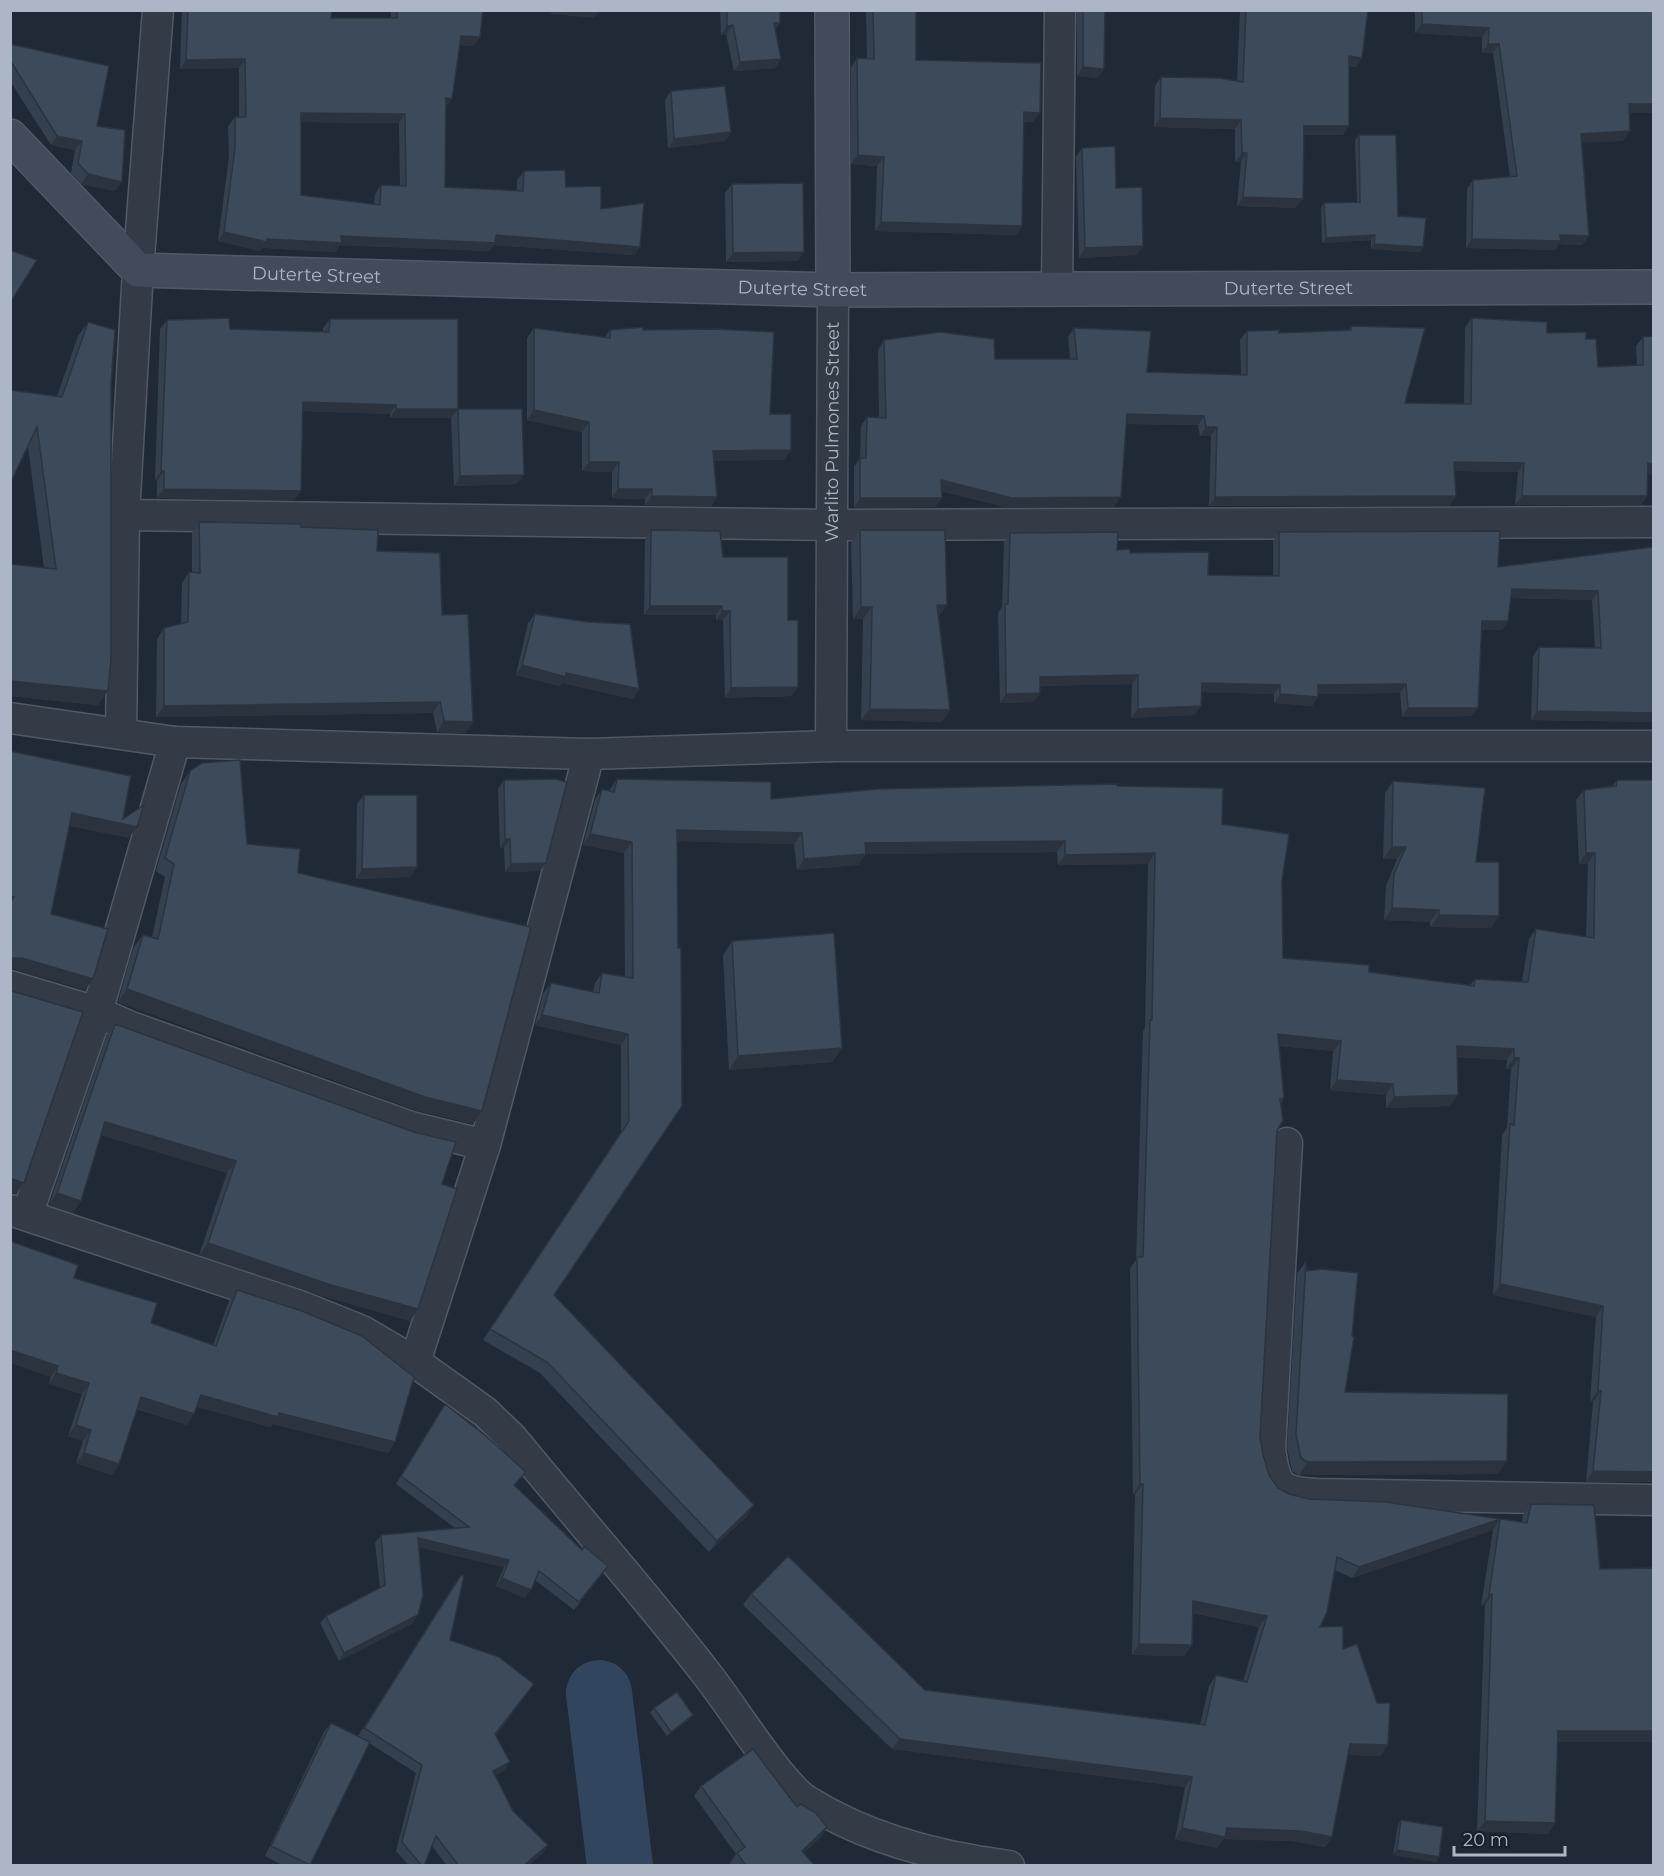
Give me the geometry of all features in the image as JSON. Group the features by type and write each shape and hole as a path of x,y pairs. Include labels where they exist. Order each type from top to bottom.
{"main road":[{"name":"Warlito Pulmones Street","path":"832,10 833,290"},
{"path":"10,136 138,270"},
{"name":"Duterte Street","path":"138,270 833,290 1653,287"}],"street":[{"path":"121,734 124,515 138,270 158,10"},
{"path":"1057,290 1060,10"},
{"name":"Warlito Pulmones Street","path":"831,746 833,290"},
{"path":"124,515 832,525 1653,522"},
{"path":"10,718 175,742 589,754 831,746 1653,746"},
{"path":"175,742 97,1012 19,1213 300,1306 362,1331 415,1362 485,1412 512,1438 707,1674 751,1739 806,1801 861,1830 913,1847 977,1862 1009,1866"},
{"path":"415,1362 485,1146 589,754"},
{"path":"10,986 97,1012 131,1027 411,1126 485,1146"},
{"path":"1287,1143 1271,1430 1274,1472 1278,1484 1290,1492 1317,1494 1653,1500"}],"building":[{"path":"188,10 332,10 331,18 397,18 397,10 483,10 480,37 461,36 452,99 446,98 445,187 523,191 524,171 565,170 566,187 601,186 601,209 644,203 640,247 496,235 495,243 341,236 342,243 267,239 266,242 224,232 235,148 235,117 246,117 245,59 186,60","holes":["301,113 405,114 406,186 381,185 380,205 301,195"]},
{"path":"727,10 780,10 780,23 774,23 781,59 740,62 733,25 727,26"},
{"path":"873,10 916,10 916,60 1041,63 1040,113 1024,112 1022,226 881,222 884,157 858,155 857,58 874,59"},
{"path":"1083,10 1105,10 1104,69 1083,67"},
{"path":"1246,10 1368,10 1362,58 1349,56 1349,126 1304,126 1303,199 1243,197 1247,153 1242,153 1241,120 1160,118 1161,77 1220,78 1243,82"},
{"path":"1422,10 1653,10 1653,104 1629,104 1630,131 1581,134 1589,236 1560,235 1561,241 1472,239 1473,180 1517,176 1499,44 1488,44 1489,28 1422,24"},
{"path":"10,44 109,66 97,126 125,130 122,182 88,174 78,163 82,141 57,136 10,60"},
{"path":"725,86 731,132 674,139 671,91"},
{"path":"1359,135 1396,135 1398,216 1426,218 1423,247 1374,244 1375,235 1326,238 1324,203 1360,202"},
{"path":"1115,146 1116,188 1142,187 1143,246 1085,248 1082,148"},
{"path":"803,183 804,252 733,253 732,184"},
{"path":"10,250 37,260 10,303"},
{"path":"229,318 230,329 329,332 330,319 458,319 458,409 396,409 396,405 303,402 301,491 164,489 164,471 161,471 167,320"},
{"path":"1472,318 1547,322 1547,333 1586,332 1586,339 1596,339 1598,367 1643,365 1643,337 1653,336 1653,464 1648,463 1647,496 1522,496 1524,463 1454,462 1456,496 1215,497 1217,427 1206,427 1204,416 1127,414 1121,497 1012,498 941,480 942,498 860,498 860,458 866,458 867,417 886,418 884,340 940,332 994,339 995,359 1077,359 1074,328 1151,331 1147,372 1247,375 1247,331 1279,330 1279,333 1351,330 1351,326 1425,328 1405,403 1471,404"},
{"path":"88,322 115,330 111,384 111,659 108,691 10,681 10,564 56,569 37,427 10,484 10,390 62,397"},
{"path":"643,327 643,330 715,329 774,332 770,414 791,414 791,450 713,451 717,497 652,496 652,489 618,489 619,462 589,462 589,422 534,410 534,328 610,338 610,330"},
{"path":"458,409 522,409 524,475 460,476"},
{"path":"199,522 301,524 301,527 378,530 377,551 440,553 442,615 468,614 473,722 444,721 440,702 164,706 164,628 188,622 189,572 200,573"},
{"path":"651,530 720,531 723,557 788,557 788,620 798,620 798,687 731,688 730,611 722,611 722,606 650,606"},
{"path":"860,530 945,530 947,605 937,605 950,710 870,709 872,607 861,607"},
{"path":"1500,531 1498,567 1653,547 1653,713 1537,711 1539,647 1601,648 1598,591 1512,589 1508,621 1482,621 1478,708 1408,708 1406,684 1318,685 1318,697 1280,694 1280,685 1202,683 1201,706 1138,709 1138,675 1040,677 1040,693 1006,694 1005,604 1008,604 1010,533 1118,532 1117,550 1130,549 1130,553 1209,552 1208,575 1279,576 1279,532"},
{"path":"535,614 588,622 630,624 639,689 566,673 566,677 522,665"},
{"path":"10,751 131,776 123,819 144,805 137,827 72,813 51,914 108,929 93,979 22,958 13,958 10,961 10,903 14,897 10,896"},
{"path":"240,760 247,844 300,849 298,873 531,927 482,1111 425,1097 127,989 143,935 158,939 174,864 165,858 190,771 202,763"},
{"path":"555,779 567,782 546,863 511,864 510,839 505,839 504,780"},
{"path":"617,779 771,782 771,799 878,789 1117,784 1117,786 1223,788 1222,824 1289,834 1282,881 1283,958 1369,965 1369,972 1474,986 1475,979 1528,982 1536,929 1594,938 1595,853 1586,853 1584,790 1616,786 1617,780 1653,780 1653,1472 1593,1471 1601,1391 1598,1391 1603,1306 1500,1284 1510,1124 1514,1125 1519,1058 1514,1058 1514,1049 1457,1046 1458,1095 1394,1097 1393,1084 1337,1080 1341,1041 1278,1034 1284,1098 1280,1099 1283,1120 1277,1131 1260,1437 1269,1475 1278,1488 1289,1494 1309,1499 1386,1502 1527,1523 1531,1504 1594,1505 1600,1569 1653,1568 1653,1731 1558,1731 1555,1823 1485,1821 1492,1594 1489,1595 1500,1519 1359,1567 1337,1557 1327,1612 1320,1627 1343,1626 1343,1649 1357,1644 1377,1703 1390,1703 1388,1745 1350,1744 1332,1837 1300,1831 1227,1828 1225,1837 1182,1828 1192,1777 900,1739 751,1594 788,1556 925,1690 1205,1725 1216,1675 1247,1682 1267,1616 1193,1601 1192,1645 1139,1644 1143,1484 1140,1484 1137,1257 1143,1257 1150,1020 1152,1020 1155,853 1065,855 1065,841 865,843 866,854 804,859 802,833 677,830 678,948 681,948 682,1106 554,1295 754,1505 717,1541 547,1362 490,1329 629,1121 628,1034 542,1015 551,983 599,993 602,973 633,978 632,842 590,834 602,789 614,792"},
{"path":"1393,781 1485,788 1476,862 1499,862 1499,916 1439,915 1439,910 1392,908 1394,874 1406,847 1392,847"},
{"path":"364,795 417,795 417,867 362,869"},
{"path":"834,933 842,1048 738,1056 732,941"},
{"path":"10,989 83,1012 24,1183 10,1178"},
{"path":"115,1024 414,1132 456,1142 442,1184 457,1189 418,1309 331,1285 208,1243 236,1161 105,1122 81,1201 57,1193"},
{"path":"10,1241 78,1265 74,1278 157,1303 151,1323 216,1346 237,1290 302,1311 362,1336 414,1377 395,1442 279,1413 278,1417 201,1395 194,1414 141,1397 119,1464 84,1453 91,1430 76,1425 89,1383 56,1373 58,1366 10,1350"},
{"path":"1306,1261 1307,1271 1322,1269 1358,1273 1352,1336 1354,1337 1345,1392 1508,1394 1507,1461 1308,1462 1301,1458 1296,1435"},
{"path":"445,1404 486,1436 526,1472 514,1485 582,1550 584,1546 608,1566 579,1602 539,1571 531,1590 502,1578 509,1560 418,1538 423,1595 418,1615 344,1653 326,1616 385,1585 381,1535 469,1527 401,1476"},
{"path":"461,1575 464,1576 450,1640 499,1657 534,1684 495,1734 510,1762 493,1771 513,1811 548,1845 523,1866 459,1866 436,1836 424,1866 422,1866 402,1842 422,1765 364,1728"},
{"path":"677,1692 693,1715 671,1732 654,1708"},
{"path":"331,1723 370,1742 310,1865 271,1846"},
{"path":"753,1749 797,1807 801,1804 816,1813 827,1827 802,1851 815,1866 746,1866 737,1853 745,1847 701,1786"},
{"path":"1401,1820 1443,1827 1439,1857 1397,1850"}],"waterway":[{"path":"599,1693 620,1866"}]}
